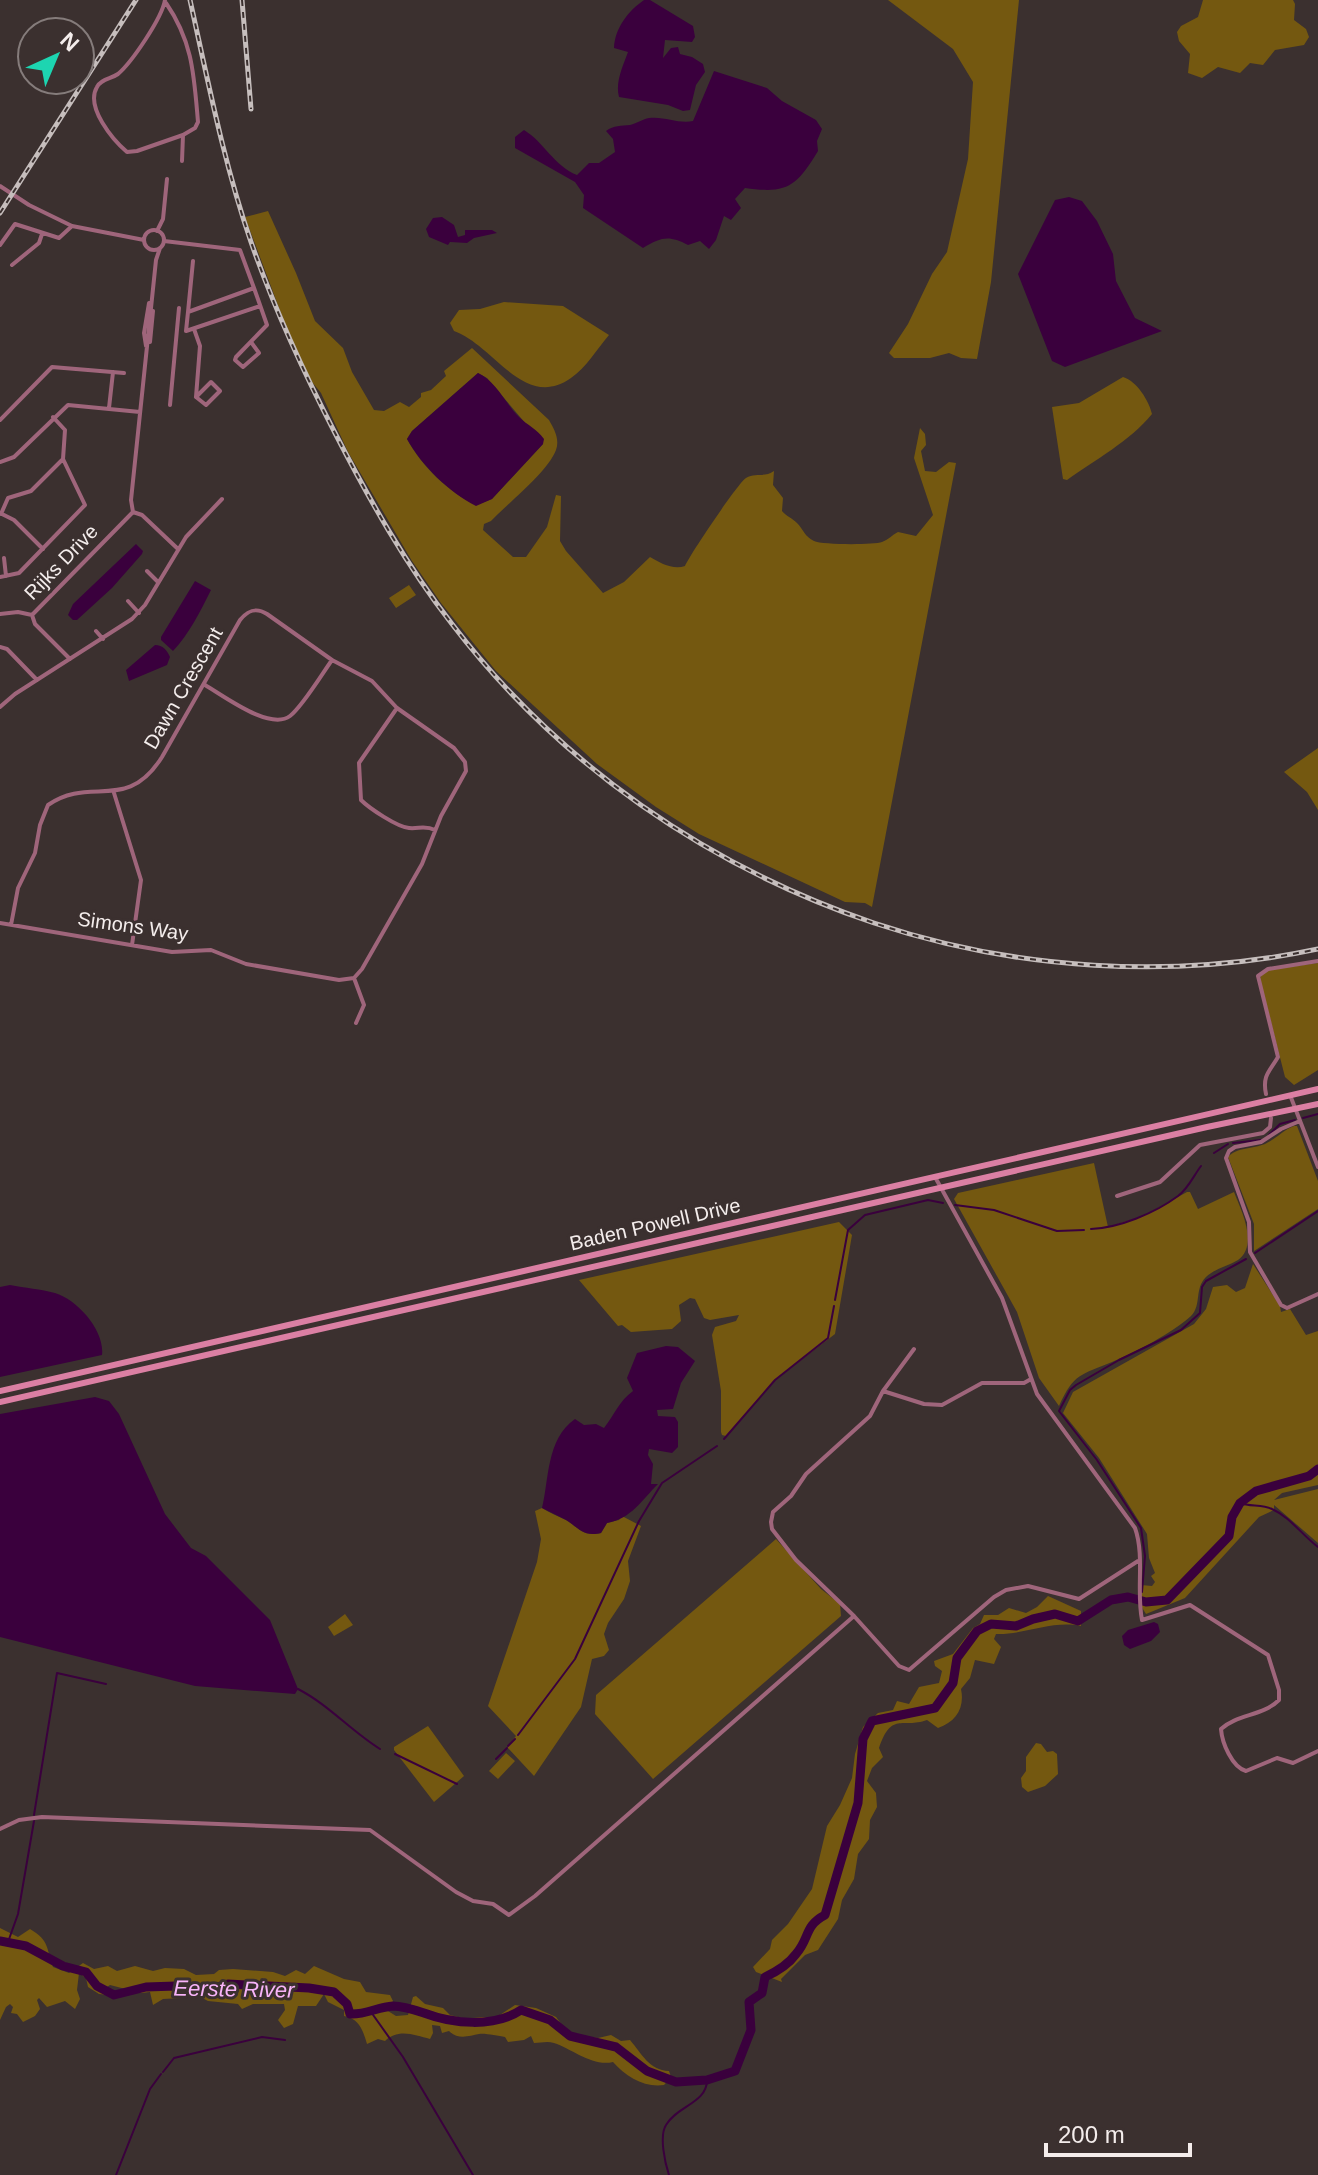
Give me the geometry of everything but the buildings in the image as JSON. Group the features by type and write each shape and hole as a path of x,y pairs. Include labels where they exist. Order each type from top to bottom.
{"main road":[{"name":"Baden Powell Drive","path":"0,1391 1318,1089"},
{"name":"Baden Powell Drive","path":"0,1402 1318,1104"}],"street":[{"path":"164,1 186,37 193,66 198,122 195,128 183,135 127,152 101,122 94,95 99,83 121,71 158,20 164,1"},
{"path":"182,161 183,135"},
{"path":"157,231 163,219 167,179"},
{"path":"0,186 29,205 72,226 144,240"},
{"path":"0,245 15,224 61,238 72,226"},
{"path":"157,231 147,233 144,240 146,247 152,250 160,248"},
{"path":"157,231 164,241"},
{"path":"12,265 39,243 42,234"},
{"path":"164,241 156,260 131,500 136,512 178,549"},
{"path":"164,241 240,250 266,327 251,342 235,359 243,367 259,353 251,342"},
{"path":"152,250 156,260"},
{"path":"186,331 193,261"},
{"path":"188,312 254,288"},
{"path":"177,330 194,329 260,306"},
{"path":"170,405 179,308"},
{"path":"194,329 200,346 196,397"},
{"path":"0,420 52,367 124,373"},
{"path":"109,408 113,372"},
{"path":"211,382 220,391 206,405 196,397 211,382"},
{"path":"0,462 14,457 68,405 140,412"},
{"path":"4,558 3,577 19,573 85,505 63,459 66,433 53,417"},
{"path":"43,549 14,520 0,514 8,498 31,491 63,459"},
{"path":"0,707 139,613 178,549 222,499"},
{"name":"Rijks Drive","path":"0,614 18,612 32,615 136,512"},
{"path":"147,571 158,582"},
{"path":"128,601 139,613"},
{"name":"Dawn Crescent","path":"11,925 18,888 35,853 40,825 48,805 77,792 114,793 139,782 155,768 240,620 254,610 264,612 332,660 368,678 397,708 464,758 466,771 435,830 422,864 354,978"},
{"path":"32,615 35,624 70,659"},
{"path":"96,631 103,639"},
{"path":"0,647 7,649 37,680"},
{"path":"204,685 264,719 278,721 292,715 332,660"},
{"path":"397,708 359,763 361,800 407,828 424,826 435,830"},
{"path":"114,793 141,880 132,945"},
{"name":"Simons Way","path":"0,923 180,952 211,950 246,964 339,980 354,978"},
{"path":"1266,1094 1264,1081 1267,1071 1278,1057 1258,976 1268,969 1318,961"},
{"path":"354,978 364,1005 356,1023"},
{"path":"1290,1095 1318,1167"},
{"path":"1117,1196 1160,1182 1200,1145 1263,1133 1270,1127 1271,1118"},
{"path":"1229,1151 1261,1142 1300,1121"},
{"path":"1233,1140 1226,1154 1226,1163 1249,1222 1250,1252 1281,1305 1287,1308 1318,1294"},
{"path":"935,1177 1002,1298 1040,1399 1135,1528 1142,1620 1190,1605 1268,1655 1279,1700 1269,1708 1227,1723 1221,1729 1222,1739 1239,1769 1246,1771 1277,1758 1293,1763 1318,1751"},
{"path":"914,1349 883,1391 866,1421 806,1474 791,1496 773,1512 771,1522 772,1529 796,1560 854,1616 899,1666 909,1670 1002,1591 1028,1586 1079,1599 1138,1561"},
{"path":"883,1391 935,1405 948,1402 959,1393 982,1383 1014,1384 1031,1379"},
{"path":"0,1829 19,1820 42,1817 370,1830 466,1898 490,1903 509,1915 523,1907 854,1616"}],"shaded area":[{"path":"644,0 650,0 693,26 695,37 692,42 665,40 663,58 671,48 678,47 680,54 703,64 705,72 696,85 690,110 619,97 619,80 628,52 614,48 615,41 623,21"},
{"path":"888,0 1019,0 991,282 977,359 949,353 930,358 894,358 889,353 947,252 968,159 973,82 953,49"},
{"path":"1203,0 1293,0 1294,20 1306,29 1309,37 1304,45 1275,50 1263,65 1250,63 1240,73 1218,67 1202,78 1188,73 1190,54 1179,41 1177,32 1181,26 1198,17"},
{"path":"714,71 767,88 782,101 816,120 822,129 817,141 818,151 803,173 781,188 745,188 735,199 741,208 731,220 724,216 716,240 709,249 700,241 688,245 670,239 643,248 583,208 584,195 575,182 515,148 515,137 524,130 562,166 577,175 589,163 599,163 615,152 613,139 606,131 612,128 649,118 693,121"},
{"path":"1069,197 1082,201 1097,221 1113,254 1116,281 1135,318 1162,331 1065,367 1052,361 1018,274 1055,200"},
{"path":"268,211 315,321 343,348 352,372 374,410 384,411 400,402 409,407 421,397 421,393 431,390 446,376 444,371 472,348 549,420 557,442 551,459 527,487 484,524 483,530 513,557 526,557 547,527 556,495 561,496 560,541 603,593 624,582 650,557 662,564 685,566 724,505 750,476 774,471 773,485 783,498 782,511 811,539 827,543 869,544 882,542 898,532 916,536 933,515 914,458 920,428 925,434 926,445 921,451 925,471 936,472 949,462 956,463 872,907 865,903 845,902 699,834 597,764 496,671 441,603 412,561 348,452 288,332 245,217","holes":["478,373 487,378 543,444 492,499 476,505 437,478 407,439 412,431"]},
{"path":"442,217 454,225 458,237 465,235 465,230 492,230 497,233 474,238 467,243 450,242 448,245 429,237 426,229 433,218"},
{"path":"504,302 563,306 609,335 571,378 554,386 539,387 510,372 469,338 454,331 450,323 459,310 480,309"},
{"path":"478,373 490,381 519,417 544,439 543,444 492,499 476,506 437,477 407,439 412,431"},
{"path":"1123,377 1142,392 1152,414 1112,450 1067,480 1063,479 1052,407 1079,403"},
{"path":"136,544 143,551 142,554 112,588 77,620 73,620 68,615 73,604"},
{"path":"195,581 211,590 189,630 173,651 161,637"},
{"path":"409,585 416,595 396,608 389,598"},
{"path":"155,645 168,652 167,665 129,681 126,670"},
{"path":"1318,748 1318,810 1307,792 1284,772"},
{"path":"1318,963 1318,1070 1294,1085 1285,1077 1260,979 1267,970"},
{"path":"1297,1126 1318,1181 1318,1209 1254,1251 1254,1224 1228,1157 1240,1150 1265,1144"},
{"path":"1094,1163 1108,1227 1143,1216 1187,1192 1190,1192 1198,1209 1234,1192 1244,1217 1247,1246 1238,1260 1213,1272 1202,1282 1191,1316 1143,1348 1080,1376 1069,1387 1059,1406 1039,1378 1017,1312 954,1199 958,1193"},
{"path":"839,1222 852,1235 835,1334 775,1380 726,1436 721,1432 721,1391 712,1335 715,1327 736,1321 739,1315 710,1320 704,1318 695,1299 690,1298 679,1305 681,1321 672,1329 631,1332 622,1325 618,1326 579,1280"},
{"path":"1253,1264 1281,1312 1290,1309 1306,1335 1318,1331 1318,1485 1282,1493 1274,1500 1318,1489 1318,1543 1274,1505 1274,1510 1259,1517 1185,1598 1146,1614 1141,1606 1141,1585 1152,1586 1155,1582 1151,1576 1155,1573 1149,1558 1147,1534 1099,1458 1063,1413 1073,1392 1194,1324 1206,1309 1213,1287 1227,1285 1236,1292 1245,1288"},
{"path":"10,1285 55,1293 72,1302 95,1327 102,1355 0,1377 0,1287"},
{"path":"666,1346 678,1347 695,1361 681,1383 673,1409 657,1410 658,1416 675,1417 678,1422 678,1447 672,1453 649,1449 648,1455 653,1464 651,1484 658,1484 629,1513 607,1523 601,1533 585,1533 542,1508 550,1461 566,1427 575,1419 584,1425 596,1424 604,1428 633,1391 627,1378 637,1353"},
{"path":"95,1397 109,1401 119,1414 165,1514 191,1548 206,1556 270,1620 298,1689 295,1694 195,1686 0,1637 0,1414"},
{"path":"542,1508 590,1534 601,1533 607,1523 622,1516 641,1526 628,1561 630,1581 624,1599 604,1634 609,1650 604,1656 592,1659 581,1707 534,1776 507,1747 516,1736 488,1706 537,1562 541,1539 535,1511"},
{"path":"776,1539 821,1589 840,1604 841,1616 653,1779 595,1714 596,1695"},
{"path":"1048,1596 1081,1611 1081,1626 1060,1625 996,1634 994,1639 1001,1647 994,1664 975,1660 970,1678 961,1689 958,1713 950,1722 938,1728 927,1720 893,1725 888,1729 879,1748 883,1757 872,1768 867,1781 876,1793 877,1807 870,1820 869,1839 858,1854 854,1879 842,1900 838,1919 818,1950 805,1955 781,1979 782,1982 756,1972 753,1967 770,1949 772,1940 788,1924 812,1889 827,1826 852,1778 863,1727 878,1713 893,1710 897,1701 909,1704 919,1687 939,1683 942,1671 934,1661 953,1654 973,1628 980,1624 984,1615 998,1615 1009,1608 1026,1613"},
{"path":"345,1614 353,1625 334,1636 328,1627"},
{"path":"1154,1622 1158,1624 1160,1632 1151,1641 1130,1649 1124,1645 1122,1636 1128,1630"},
{"path":"428,1726 464,1776 434,1802 394,1750 394,1747"},
{"path":"1036,1743 1047,1752 1057,1754 1058,1774 1045,1786 1028,1792 1022,1787 1021,1778 1026,1771 1026,1757"},
{"path":"506,1753 515,1761 498,1779 489,1771"},
{"path":"0,1928 18,1937 30,1929 44,1941 53,1967 69,1973 83,1963 94,1969 108,1966 117,1971 135,1966 153,1971 184,1969 196,1975 233,1969 285,1976 296,1970 305,1974 314,1966 344,1979 360,1982 366,1992 390,1995 393,2001 388,2011 396,2016 408,2015 416,1996 425,2004 443,2008 450,2015 466,2019 494,2019 515,2005 536,2008 556,2017 565,2029 575,2035 598,2038 611,2035 621,2041 630,2040 646,2060 656,2068 669,2071 671,2077 664,2085 650,2085 630,2077 613,2062 590,2060 554,2043 534,2043 531,2036 508,2042 505,2037 488,2034 464,2037 449,2031 442,2033 440,2026 432,2025 430,2039 401,2034 367,2044 357,2023 344,2016 344,2010 328,2002 324,1994 316,2006 298,2006 293,2024 284,2028 278,2020 285,2010 284,2004 253,2004 242,2009 238,2004 208,2001 183,1988 180,1990 181,1998 163,1999 153,2005 150,1992 141,1993 110,1985 107,1987 108,1995 99,1994 88,1987 86,1978 79,1973 77,1990 80,1999 75,2009 65,2001 47,2007 39,1998 40,2009 35,2016 23,2022 17,2014 11,2013 13,2007 10,2004 0,2020"}],"waterway":[{"path":"1303,1118 1318,1114"},
{"path":"1269,1135 1280,1124 1295,1120"},
{"path":"1233,1143 1261,1140"},
{"path":"1214,1153 1228,1144"},
{"path":"1091,1229 1125,1223 1159,1208 1182,1193 1201,1166"},
{"path":"835,1300 848,1230 865,1215 928,1200 943,1203"},
{"path":"955,1205 994,1210 1057,1231 1084,1230"},
{"path":"1255,1253 1318,1211"},
{"path":"1142,1592 1145,1556 1141,1528 1097,1460 1059,1411 1076,1385 1181,1330 1200,1313 1202,1287 1206,1281 1246,1259"},
{"path":"724,1439 775,1380 828,1338 834,1306"},
{"path":"518,1735 575,1659 639,1521 662,1483 717,1446"},
{"name":"Eerste River","path":"0,1941 26,1946 63,1966 86,1972 97,1986 114,1995 146,1987 176,1986 206,1990 228,1984 334,1992 347,2004 350,2014 397,2006 448,2020 486,2022 521,2010 550,2020 570,2036 616,2047 647,2071 676,2082 707,2080 735,2071 751,2030 749,2002 762,1993 765,1977 790,1961 810,1928 825,1915 858,1803 863,1739 872,1721 935,1708 953,1683 957,1658 977,1631 991,1624 1016,1626 1055,1614 1078,1621 1111,1600 1128,1597 1146,1602 1167,1600 1229,1536 1232,1517 1240,1503 1256,1491 1309,1476 1318,1469"},
{"path":"1240,1503 1268,1507 1278,1512 1318,1547"},
{"path":"34,1815 57,1673 106,1684"},
{"path":"298,1689 380,1749"},
{"path":"508,1746 515,1739"},
{"path":"496,1759 507,1748"},
{"path":"395,1754 457,1784"},
{"path":"8,1942 18,1914 34,1821"},
{"path":"371,2012 403,2057 473,2175"},
{"path":"163,2072 174,2058 262,2037 285,2040"},
{"path":"116,2175 150,2089 161,2074"},
{"path":"669,2175 663,2150 664,2130 677,2113 702,2094 707,2080"}],"railway":[{"path":"0,213 136,0"},
{"path":"190,0 241,213 269,291 335,433 389,531 452,624 494,675 540,722 589,765 641,805 696,841 753,872 813,900 928,939 1038,960 1151,967 1263,959 1318,949"},
{"path":"242,0 251,109"}]}
